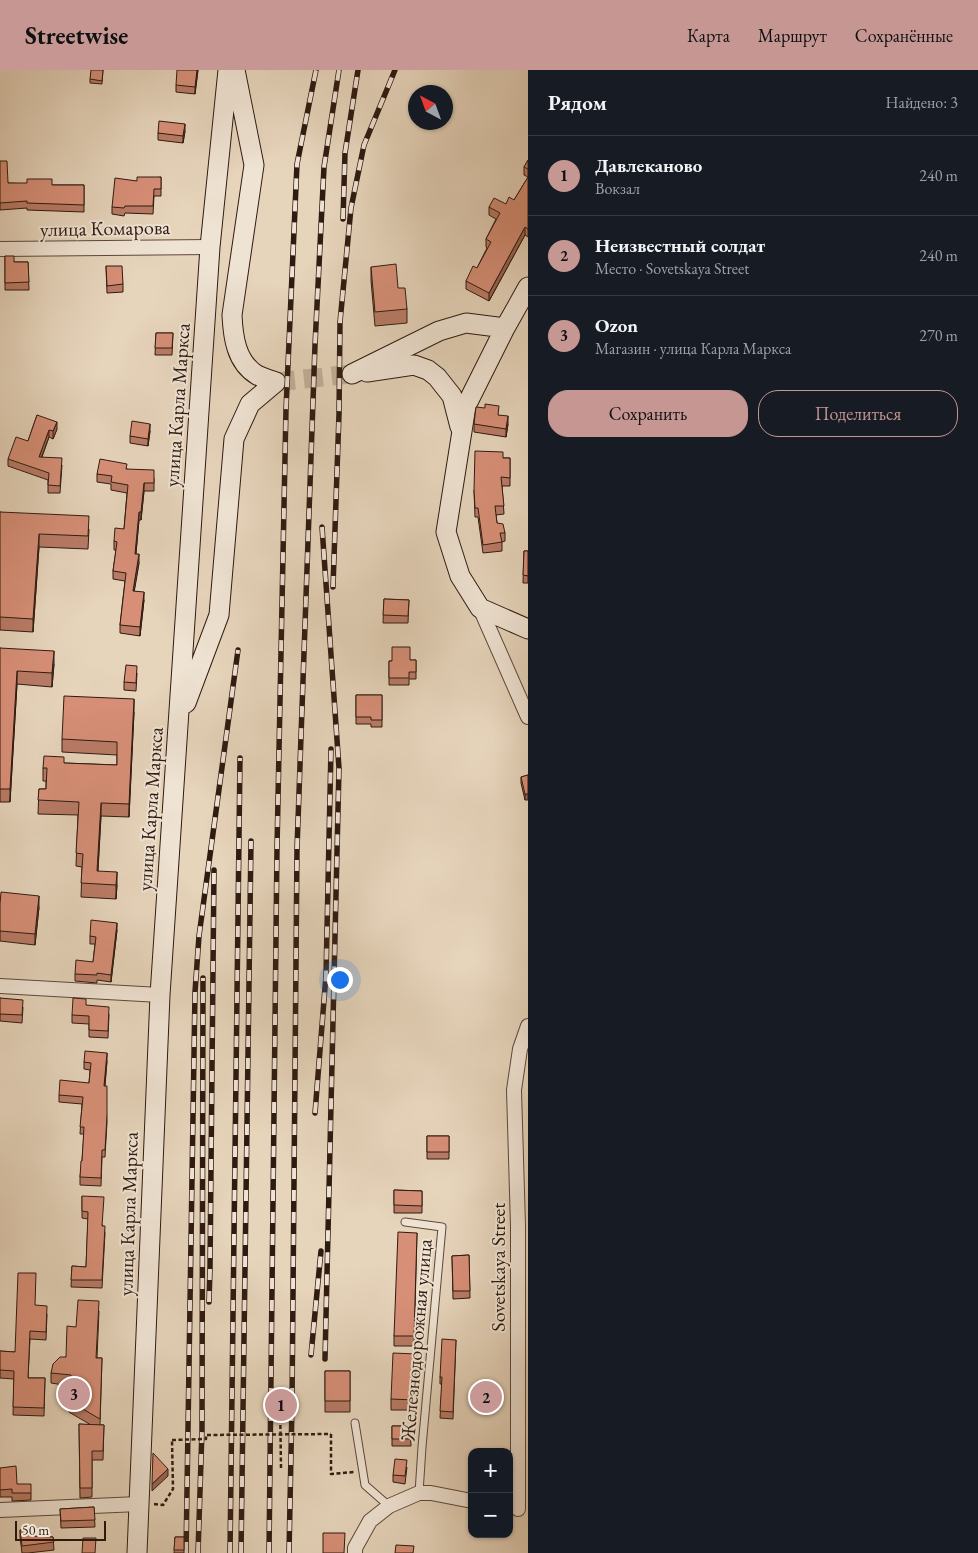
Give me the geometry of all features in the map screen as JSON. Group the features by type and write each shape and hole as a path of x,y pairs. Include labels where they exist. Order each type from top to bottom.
{"street":[{"name":"улица Карла Маркса","path":"137,1553 160,995 210,247 228,70"},
{"path":"179,723 219,615 234,439 250,404 276,382 256,374 242,360 234,338 232,315 254,165 235,70"},
{"name":"улица Комарова","path":"0,249 210,247"},
{"path":"528,287 466,406 446,532 460,576 480,608 528,717"},
{"path":"462,433 452,396 437,377 428,370 414,365 352,374 439,331 466,324 505,328"},
{"path":"480,608 528,629"},
{"path":"0,986 160,995"},
{"name":"Sovetskaya Street","path":"518,1509 523,1226 514,1090 520,1049 528,1026"},
{"path":"355,1553 355,1548 370,1520 389,1506 419,1493 431,1493 468,1500"},
{"path":"0,1510 139,1504"}],"lane":[{"name":"Железнодорожная улица","path":"405,1222 442,1227 419,1493"},
{"path":"355,1423 365,1485 389,1506"}],"path":[{"path":"280,1399 280,1468"},
{"path":"139,1504 163,1504 173,1489 172,1440 206,1440 206,1435 331,1434 331,1474 363,1471"}],"building":[{"path":"91,70 103,70 102,81 90,79"},
{"path":"177,70 197,70 195,87 176,85"},
{"path":"159,121 185,124 183,136 158,133"},
{"path":"528,160 528,169 524,167"},
{"path":"0,161 7,161 8,183 27,183 27,179 52,179 52,185 84,185 84,205 27,203 27,201 0,203"},
{"path":"137,177 161,177 161,189 154,189 153,206 112,207 115,178 137,181"},
{"path":"528,177 528,229 525,227 489,293 466,281 473,266 477,268 491,242 486,239 500,213 489,207 494,198 506,204 509,197 514,200"},
{"path":"5,256 14,256 14,262 28,262 29,282 5,283"},
{"path":"396,264 398,288 405,288 407,309 375,312 371,267"},
{"path":"106,266 122,266 123,284 107,286"},
{"path":"156,333 173,333 172,348 155,348"},
{"path":"485,404 499,406 498,415 508,416 506,429 474,424 476,407 485,408"},
{"path":"37,415 57,422 53,431 49,430 39,457 62,458 60,486 48,485 49,473 8,459 16,437 28,441"},
{"path":"132,421 150,424 148,439 130,436"},
{"path":"475,451 503,452 503,458 510,458 510,478 501,477 504,506 495,506 497,523 503,524 505,533 500,533 502,542 483,545 478,508 475,508"},
{"path":"100,459 127,464 126,469 154,470 154,483 144,483 135,554 139,554 133,591 144,592 140,627 120,625 126,573 113,571 117,542 114,541 115,528 124,529 128,485 111,482 112,476 97,474"},
{"path":"0,512 89,516 88,536 39,534 33,619 0,617"},
{"path":"524,551 528,551 528,576 523,575"},
{"path":"384,599 409,600 408,616 383,615"},
{"path":"392,647 410,647 410,660 416,660 416,672 409,672 409,678 389,678 389,661 392,661"},
{"path":"0,648 54,651 52,673 17,671 10,789 0,789"},
{"path":"126,665 137,666 136,683 124,682"},
{"path":"356,695 382,695 382,720 371,720 371,717 356,717"},
{"path":"64,696 134,699 129,804 101,803 97,871 117,872 116,885 81,883 83,854 76,853 79,802 38,800 39,789 46,789 47,768 43,768 44,756 64,757 64,763 117,765 117,742 62,739"},
{"path":"528,775 528,794 525,794 521,777"},
{"path":"1,892 39,896 35,934 0,931"},
{"path":"91,920 117,923 111,975 97,973 97,975 75,974 76,960 93,962 96,937 90,936"},
{"path":"0,998 23,1000 22,1015 0,1014"},
{"path":"73,998 86,999 86,1005 109,1007 108,1031 89,1030 89,1016 72,1015"},
{"path":"85,1051 107,1053 104,1086 107,1086 107,1115 105,1150 102,1150 101,1178 80,1177 84,1127 80,1127 83,1097 59,1095 60,1080 89,1083 91,1063 84,1062"},
{"path":"427,1136 449,1136 449,1152 427,1152"},
{"path":"394,1190 422,1191 422,1206 394,1205"},
{"path":"82,1196 104,1197 102,1226 105,1226 102,1280 71,1280 72,1266 86,1267 88,1212 82,1211"},
{"path":"398,1232 417,1233 414,1336 394,1336"},
{"path":"469,1255 470,1291 453,1291 452,1256"},
{"path":"18,1273 36,1273 35,1305 47,1306 46,1332 30,1331 28,1378 45,1378 44,1408 13,1407 14,1371 0,1370 0,1351 15,1352"},
{"path":"78,1300 99,1301 96,1358 102,1358 100,1419 69,1401 71,1375 51,1373 53,1364 60,1357 66,1357 67,1326 76,1327"},
{"path":"442,1339 456,1340 453,1412 440,1411"},
{"path":"393,1353 416,1354 414,1400 391,1399"},
{"path":"325,1371 350,1371 350,1401 325,1401"},
{"path":"79,1424 104,1425 103,1451 92,1451 92,1488 80,1488"},
{"path":"392,1426 410,1426 411,1439 392,1439"},
{"path":"153,1453 168,1469 152,1484"},
{"path":"395,1459 407,1460 405,1476 393,1475"},
{"path":"16,1466 17,1484 31,1484 31,1493 12,1493 12,1489 0,1490 0,1468"},
{"path":"94,1507 95,1520 61,1521 60,1509"},
{"path":"31,1528 31,1536 53,1537 54,1542 22,1546 20,1530"},
{"path":"323,1533 345,1533 344,1553 323,1553"},
{"path":"175,1537 184,1537 184,1550 174,1550"},
{"path":"83,1538 96,1538 95,1553 82,1553"},
{"path":"396,1545 414,1546 413,1553 395,1553"}],"tunnel":[{"path":"276,382 352,374"}],"railway":[{"path":"269,1553 277,848 286,409 297,164 316,70"},
{"path":"289,1553 297,849 315,345 324,167 339,70"},
{"path":"343,219 345,153 358,70"},
{"path":"333,587 340,322 351,208 364,145 395,70"},
{"path":"322,527 339,768 325,1359"},
{"path":"186,1553 195,992 199,936 238,650"},
{"path":"315,1113 326,975 331,749"},
{"path":"230,1553 240,758"},
{"path":"241,1553 251,841"},
{"path":"209,1302 214,870"},
{"path":"198,1553 202,1430 203,978"},
{"path":"311,1355 321,1251"}],"place":[{"name":"Ozon","path":"74,1394"},
{"name":"Неизвестный солдат","path":"486,1397"},
{"name":"Давлеканово","path":"281,1405"}]}
